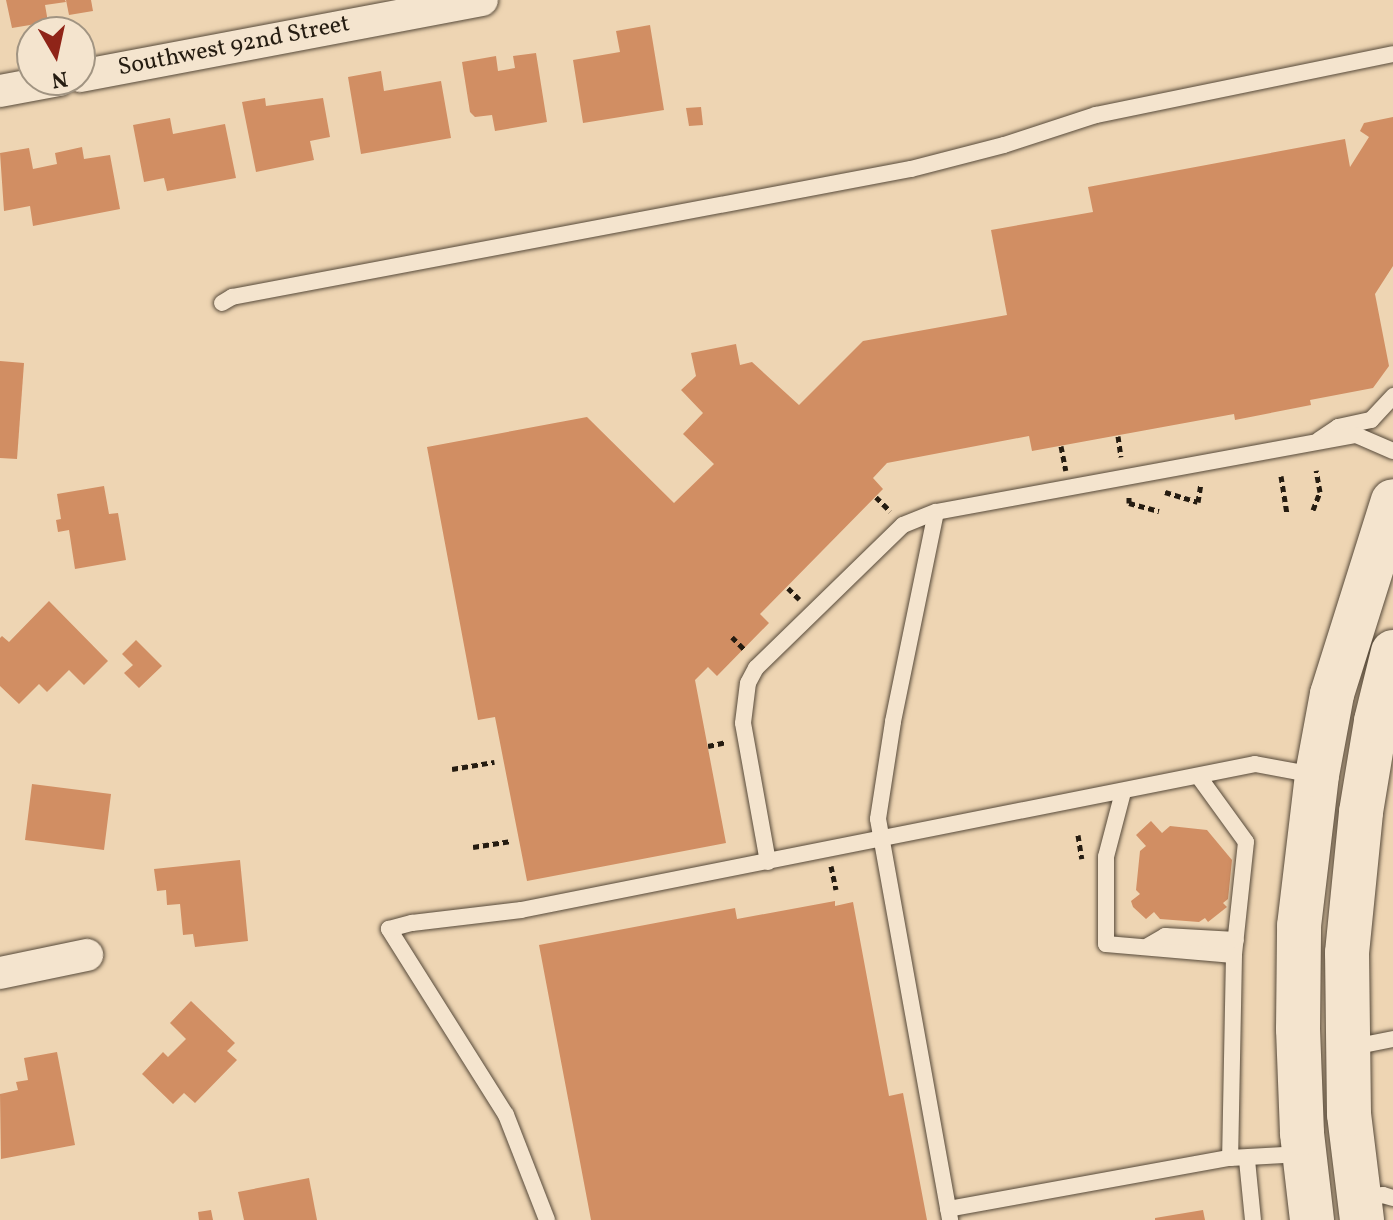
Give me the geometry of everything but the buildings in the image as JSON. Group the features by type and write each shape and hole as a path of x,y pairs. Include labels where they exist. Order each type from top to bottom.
{"main road":[{"path":"1312,1220 1303,1154 1298,1029 1299,926 1317,775 1332,694 1393,501"},
{"path":"1371,1206 1347,1048 1347,953 1355,850 1379,744 1391,666"},
{"path":"1341,667 1379,744"},
{"path":"1317,775 1379,744"},
{"path":"1317,775 1341,811 1355,850"}],"street":[{"name":"Southwest 92nd Street","path":"96,73 482,0"},
{"path":"0,973 87,955"}],"lane":[{"path":"222,303 232,297 911,169 1004,145 1096,115 1393,54"},
{"path":"1371,420 1393,396"},
{"path":"1314,443 1338,427 1371,420 1393,422"},
{"path":"768,862 743,723 748,683 756,668 895,532 936,512 1356,435 1393,451"},
{"path":"936,512 880,796 880,838 949,1215 1230,1158 1247,1160 1303,1154"},
{"path":"547,1220 506,1115 389,929 412,923 521,910 1255,764 1317,775"},
{"path":"1199,777 1246,842 1235,948 1230,1158"},
{"path":"1123,792 1106,857 1106,944 1235,948"},
{"path":"1347,1048 1392,1044"},
{"path":"1247,1160 1253,1220"}],"path":[{"path":"1118,436 1121,457"},
{"path":"1061,446 1065,468"},
{"path":"1313,510 1320,492 1316,470"},
{"path":"1281,476 1287,513"},
{"path":"1164,492 1198,502 1202,490 1201,479"},
{"path":"876,497 892,512"},
{"path":"1130,501 1159,511"},
{"path":"788,588 803,603"},
{"path":"732,637 752,656"},
{"path":"708,746 730,742"},
{"path":"452,769 494,762"},
{"path":"1078,835 1082,859"},
{"path":"473,847 510,841"},
{"path":"831,867 836,889"}]}
